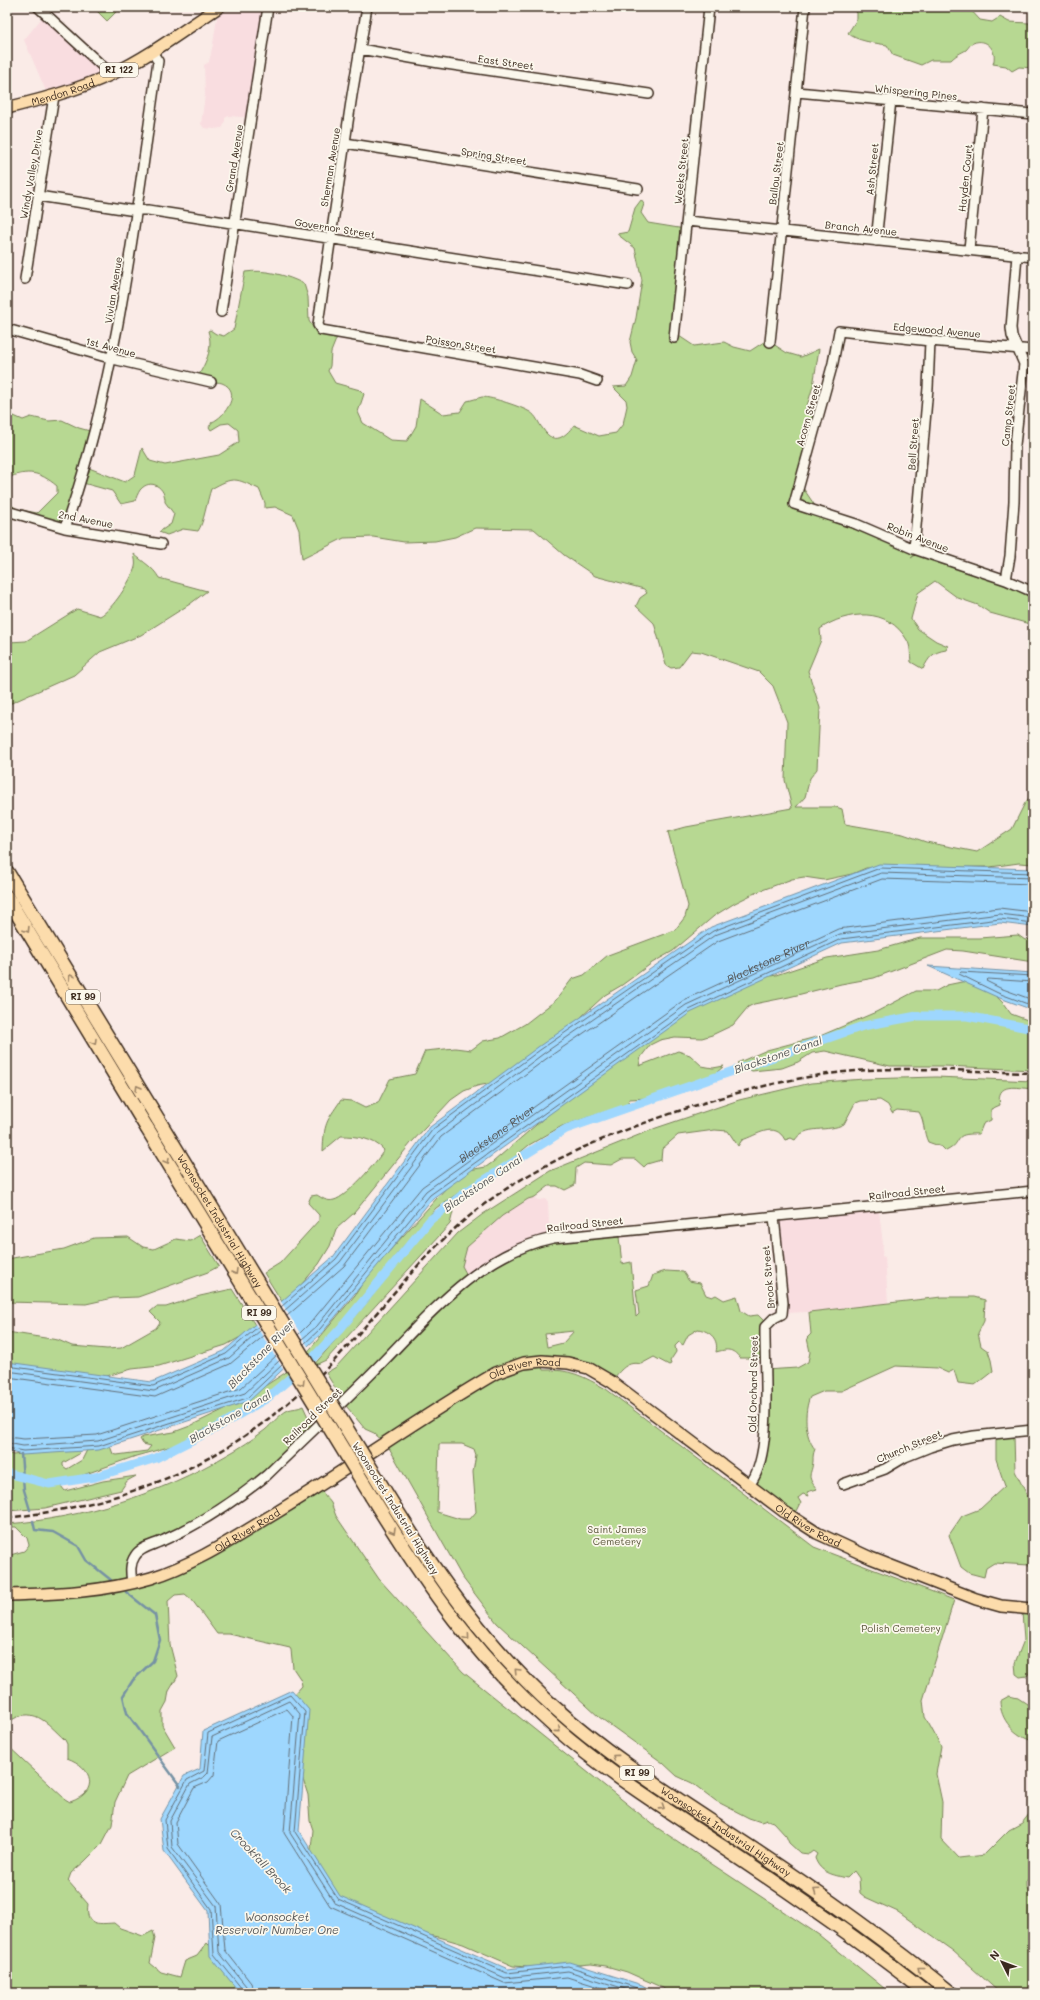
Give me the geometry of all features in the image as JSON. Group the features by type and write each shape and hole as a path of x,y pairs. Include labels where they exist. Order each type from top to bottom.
{"highway":[{"name":"Woonsocket Industrial Highway","path":"7,872 384,1490 423,1552 460,1604 510,1663 554,1707 628,1766 810,1887 887,1943 950,1993"},
{"name":"Woonsocket Industrial Highway","path":"7,897 419,1573 459,1627 499,1674 555,1728 625,1783 799,1898 869,1948 927,1993"}],"main road":[{"name":"Mendon Road","path":"7,108 54,96 111,74 152,52 219,7"},
{"name":"Old River Road","path":"7,1595 95,1590 132,1583 168,1572 208,1554 292,1503 479,1382 501,1370 524,1363 542,1361 579,1365 598,1374 801,1523 837,1543 871,1558 976,1599 1001,1606 1033,1608"}],"street":[{"path":"38,7 111,74"},
{"name":"Grand Avenue","path":"221,312 268,7"},
{"name":"Sherman Avenue","path":"321,330 318,325 330,239 367,7"},
{"name":"Weeks Street","path":"674,338 709,7"},
{"name":"Ballou Street","path":"770,342 780,231 797,92 805,7"},
{"name":"East Street","path":"360,49 439,63 649,94"},
{"name":"Vivian Avenue","path":"65,528 80,487 113,359 137,210 158,62 152,52"},
{"name":"Whispering Pines","path":"797,92 1033,114"},
{"name":"Windy Valley Drive","path":"25,279 54,96"},
{"name":"Ash Street","path":"876,241 891,100"},
{"name":"Hayden Court","path":"969,249 983,109"},
{"name":"Spring Street","path":"346,143 638,189"},
{"name":"Governor Street","path":"38,196 137,210 148,210 628,285"},
{"name":"Branch Avenue","path":"687,221 876,241 969,249 1033,257"},
{"name":"Camp Street","path":"1006,580 1014,502 1015,445 1024,364 1012,336 1011,328 1017,255"},
{"name":"1st Avenue","path":"7,329 113,359 211,382"},
{"name":"Poisson Street","path":"321,330 580,375 597,381"},
{"name":"Edgewood Avenue","path":"839,331 1033,350"},
{"name":"Acorn Street","path":"794,504 833,363 839,331"},
{"name":"Bell Street","path":"914,549 927,403 930,341"},
{"name":"Robin Avenue","path":"794,504 856,524 914,549 1006,580 1033,592"},
{"name":"2nd Avenue","path":"7,511 65,528 161,544"},
{"name":"Railroad Street","path":"132,1583 131,1564 135,1555 149,1546 204,1520 232,1503 267,1475 468,1278 508,1253 523,1246 553,1238 1033,1191"},
{"name":"Brook Street","path":"764,1327 774,1318 782,1314 783,1303 774,1216"},
{"name":"Old Orchard Street","path":"749,1485 755,1478 760,1464 763,1442 765,1390 764,1327"},
{"name":"Church Street","path":"843,1484 885,1469 930,1447 953,1440 974,1436 1033,1430"}],"shaded area":[{"path":"225,7 270,7 254,118 229,116 225,118 225,123 222,128 204,128 201,124 205,95 204,65 209,62 218,11"},
{"path":"44,15 112,75 49,98 24,40"},
{"path":"535,1197 538,1200 546,1199 548,1202 549,1225 554,1241 469,1279 462,1266 467,1247 502,1216 528,1199"},
{"path":"879,1211 883,1244 882,1256 885,1257 888,1303 828,1311 786,1313 777,1219"}],"green space":[{"path":"93,7 117,7 117,11 107,21"},
{"path":"853,7 968,7 980,20 992,22 1000,17 1009,22 1029,23 1033,27 1033,68 1019,67 1012,71 1006,66 993,64 993,50 990,46 983,42 972,43 966,50 951,60 931,60 921,65 893,55 887,45 861,40 851,36 848,33 857,19 857,13"},
{"path":"641,200 644,204 641,213 648,223 685,229 673,332 694,346 724,342 734,347 750,351 767,340 787,353 801,357 819,349 813,386 806,409 817,411 801,485 820,513 920,550 911,558 920,552 1033,594 1033,625 990,613 978,605 958,598 935,581 918,593 911,619 918,629 936,641 948,646 946,650 938,652 932,656 927,661 923,669 911,662 908,642 899,629 879,617 855,615 843,618 820,629 821,640 808,671 820,708 817,769 810,778 805,797 796,807 836,807 842,809 845,824 903,834 926,842 977,852 1012,829 1025,803 1033,793 1033,864 1019,863 990,867 866,868 852,874 824,880 804,877 792,879 757,892 735,903 714,916 673,951 652,963 622,985 605,995 567,1030 498,1082 477,1086 464,1091 451,1100 411,1143 354,1213 336,1229 330,1246 319,1264 284,1305 264,1273 280,1263 319,1220 319,1215 308,1203 311,1196 317,1195 329,1200 334,1200 340,1197 354,1186 384,1150 370,1140 364,1138 341,1136 323,1151 325,1128 332,1113 341,1100 351,1101 365,1108 378,1103 390,1079 415,1074 425,1051 455,1048 471,1050 483,1041 500,1038 525,1024 556,1000 572,979 584,975 608,955 675,930 685,917 688,906 668,832 686,827 792,808 785,780 787,722 773,686 759,672 701,652 691,651 679,667 671,668 666,665 654,623 636,606 640,598 647,593 644,589 595,576 564,555 534,529 475,528 455,537 435,541 404,542 373,537 344,538 302,559 299,530 293,515 275,507 265,508 265,503 259,489 235,480 230,480 211,489 202,523 198,531 183,529 167,535 159,532 171,524 174,514 165,502 163,492 153,484 144,486 140,490 135,501 121,504 112,491 83,483 71,525 7,515 7,502 17,509 37,513 57,493 57,486 45,477 33,473 14,475 7,478 7,413 23,420 31,417 49,421 62,420 79,428 97,433 89,468 125,482 135,475 142,448 150,461 165,465 219,455 239,442 238,430 229,423 221,424 211,430 209,427 212,422 222,415 230,404 231,392 228,387 222,383 196,380 208,356 210,338 208,331 210,330 216,334 224,336 234,329 245,272 260,271 283,275 304,284 308,297 309,321 314,329 337,337 331,352 328,371 335,383 360,390 364,394 358,412 363,423 390,440 407,441 416,426 420,399 443,414 460,412 467,401 482,397 507,403 530,412 536,418 541,427 551,437 559,438 563,436 574,425 599,436 616,433 623,424 627,406 626,400 613,387 626,386 632,377 637,360 632,352 630,342 636,318 642,280 635,248 617,234 628,232 635,208"},
{"path":"134,554 151,568 159,578 207,591 190,604 141,635 100,652 74,675 7,705 7,641 26,641 77,609 100,616 105,613 115,602 130,580 135,565"},
{"path":"1018,935 1025,940 1033,939 1033,962 963,951 947,950 874,978 754,1004 748,1007 733,1025 712,1035 702,1038 675,1037 660,1040 650,1045 641,1057 639,1066 678,1051 690,1055 702,1066 713,1068 724,1066 707,1081 650,1098 629,1099 626,1110 613,1109 562,1126 529,1145 507,1163 470,1185 436,1208 396,1255 367,1294 308,1361 306,1354 355,1295 367,1276 455,1178 469,1170 486,1167 493,1162 558,1106 622,1046 743,981 776,975 827,958 878,950 920,938 979,938"},
{"path":"971,980 983,982 1003,1003 1011,1014 1033,1022 1033,1070 944,1066 890,1066 825,1051 812,1053 798,1062 782,1068 752,1071 737,1063 767,1050 820,1036 876,1012 916,991 936,991 947,985"},
{"path":"936,1077 1033,1081 1033,1089 1015,1087 1004,1089 999,1097 1000,1105 991,1109 991,1120 983,1124 979,1134 964,1135 952,1148 946,1151 942,1147 928,1142 919,1112 897,1110 892,1113 888,1105 880,1100 860,1101 855,1103 844,1124 838,1127 811,1130 799,1135 795,1140 791,1138 785,1140 781,1134 771,1130 742,1140 738,1146 728,1131 715,1130 678,1135 662,1149 661,1160 647,1164 644,1167 635,1159 622,1159 611,1165 584,1163 576,1168 575,1185 565,1190 557,1186 549,1186 535,1197 528,1199 502,1216 467,1247 462,1266 469,1279 489,1267 542,1244 568,1239 617,1235 619,1237 622,1264 631,1262 636,1317 639,1314 636,1290 649,1286 653,1275 666,1271 683,1272 689,1281 700,1283 706,1295 712,1297 716,1295 724,1300 737,1296 741,1311 749,1316 758,1315 770,1327 762,1358 740,1358 734,1352 729,1350 716,1352 717,1347 713,1336 698,1329 688,1335 683,1345 679,1342 675,1346 676,1352 670,1361 671,1364 669,1365 654,1357 641,1364 631,1364 623,1368 609,1384 567,1367 550,1365 542,1367 543,1370 553,1370 576,1374 606,1389 814,1547 954,1600 923,1700 925,1717 941,1746 936,1774 942,1802 941,1839 959,1858 984,1855 1009,1830 1022,1823 1030,1813 1033,1806 1033,1872 1026,1882 1026,1887 1033,1897 1033,1993 1000,1993 953,1951 898,1912 865,1897 860,1893 859,1878 854,1871 847,1878 824,1870 817,1863 815,1858 817,1854 813,1851 809,1854 800,1853 789,1843 786,1836 773,1822 767,1820 761,1822 749,1818 716,1801 692,1783 677,1776 663,1763 599,1717 497,1623 462,1577 388,1446 374,1433 365,1429 347,1407 326,1373 336,1367 458,1233 483,1214 550,1171 656,1128 739,1100 811,1083 864,1079","holes":["574,1331 563,1343 547,1347 545,1334","439,1444 462,1444 474,1449 476,1455 473,1472 476,1512 470,1519 460,1519 437,1512"]},
{"path":"449,1209 453,1212 450,1224 326,1360 313,1366 357,1315 421,1234 439,1216"},
{"path":"200,1235 219,1266 208,1272 138,1297 113,1298 86,1304 7,1302 7,1259 64,1249 94,1238 128,1237 143,1247 154,1249 176,1239 190,1241"},
{"path":"232,1289 257,1328 226,1345 159,1366 132,1369 99,1378 7,1363 7,1332 58,1340 72,1346 107,1349 121,1348 156,1328 160,1322 150,1312 156,1307 166,1307 200,1296"},
{"path":"942,1297 974,1297 985,1300 984,1321 978,1333 981,1346 988,1351 993,1371 975,1385 958,1383 954,1370 948,1373 937,1368 896,1366 841,1391 824,1391 810,1397 806,1423 811,1444 815,1449 810,1478 817,1489 807,1492 809,1496 803,1494 798,1498 801,1503 795,1515 751,1487 758,1466 765,1370 797,1368 808,1362 810,1352 807,1338 811,1334 809,1312"},
{"path":"290,1367 294,1372 267,1396 218,1424 199,1431 183,1443 136,1456 69,1480 61,1486 65,1491 103,1481 136,1476 127,1481 121,1490 45,1508 7,1511 7,1453 13,1455 23,1454 81,1445 79,1454 63,1463 63,1466 67,1469 82,1460 88,1448 110,1446 113,1454 117,1455 147,1451 151,1446 143,1444 140,1439 143,1437 174,1432 190,1426 243,1400 285,1373"},
{"path":"303,1406 314,1430 261,1486 143,1553 136,1561 130,1573 139,1584 320,1489 331,1503 336,1516 379,1579 463,1672 656,1827 819,1935 890,1993 669,1993 663,1988 627,1972 606,1966 591,1964 542,1968 513,1966 463,1944 439,1937 401,1930 342,1908 310,1858 313,1830 310,1821 308,1795 298,1764 286,1704 302,1686 301,1680 293,1668 290,1648 229,1634 217,1634 192,1600 185,1594 175,1595 168,1601 170,1645 178,1676 169,1691 167,1702 162,1711 162,1725 175,1747 127,1776 115,1802 112,1825 102,1844 71,1873 68,1881 88,1904 88,1916 90,1920 102,1924 114,1923 120,1928 143,1936 153,1931 155,1938 150,1963 161,1972 180,1977 185,1961 197,1956 207,1943 256,1993 7,1993 7,1745 70,1802 80,1798 86,1792 90,1780 83,1767 67,1758 67,1744 65,1740 45,1722 32,1715 24,1715 7,1723 7,1556 24,1551 29,1545 27,1538 16,1527 7,1527 7,1524 36,1521 93,1510 148,1492 201,1469 232,1452 265,1430 285,1412 290,1409"},
{"path":"1014,1436 1015,1471 1029,1499 1033,1503 1033,1567 1029,1565 994,1563 986,1568 984,1577 969,1573 961,1567 949,1535 962,1516 980,1509 1005,1486 996,1459 996,1437"},
{"path":"1033,1610 1033,1667 1027,1676 1020,1677 1016,1674 1015,1663 1024,1640 1022,1612"},
{"path":"1009,1696 1018,1698 1033,1708 1033,1741 1020,1735 1006,1721 1000,1701"}],"water":[{"name":"Blackstone River","path":"879,864 1033,869 1033,927 1000,923 842,943 690,1013 433,1198 323,1332 249,1401 99,1450 22,1455 7,1451 7,1362 152,1382 224,1351 333,1257 430,1127 538,1047 711,927"},
{"path":"928,966 1033,973 1033,1010 997,997"},
{"name":"Woonsocket Reservoir Number One","path":"292,1690 309,1710 299,1831 340,1896 508,1969 569,1962 642,1985 656,1993 240,1993 210,1956 208,1911 164,1851 160,1819 184,1776 200,1769 203,1731"}],"pier":[{"path":"280,1300 309,1348 284,1371 254,1322"}],"waterway":[{"name":"Blackstone Canal","path":"7,1473 49,1484 95,1477 156,1458 214,1429 267,1398 308,1363 341,1328 430,1220 467,1191 566,1129 863,1026 917,1016 967,1016 1033,1029"},
{"name":"Crookfall Brook","path":"21,1454 24,1490 30,1510"},
{"name":"Crookfall Brook","path":"33,1521 35,1530 53,1532 78,1546 86,1560 111,1580"},
{"name":"Crookfall Brook","path":"126,1592 155,1615 160,1640 153,1661 133,1680 123,1696 127,1713 180,1786"}],"railway":[{"path":"7,1518 85,1505 122,1495 191,1467 225,1449 257,1427 319,1376 418,1266 456,1227 498,1194 520,1180 591,1144 664,1116 740,1092 791,1080 843,1072 889,1069 1033,1073"}],"park label":[{"name":"Saint James Cemetery","path":"617,1534"},
{"name":"Polish Cemetery","path":"901,1628"}]}
